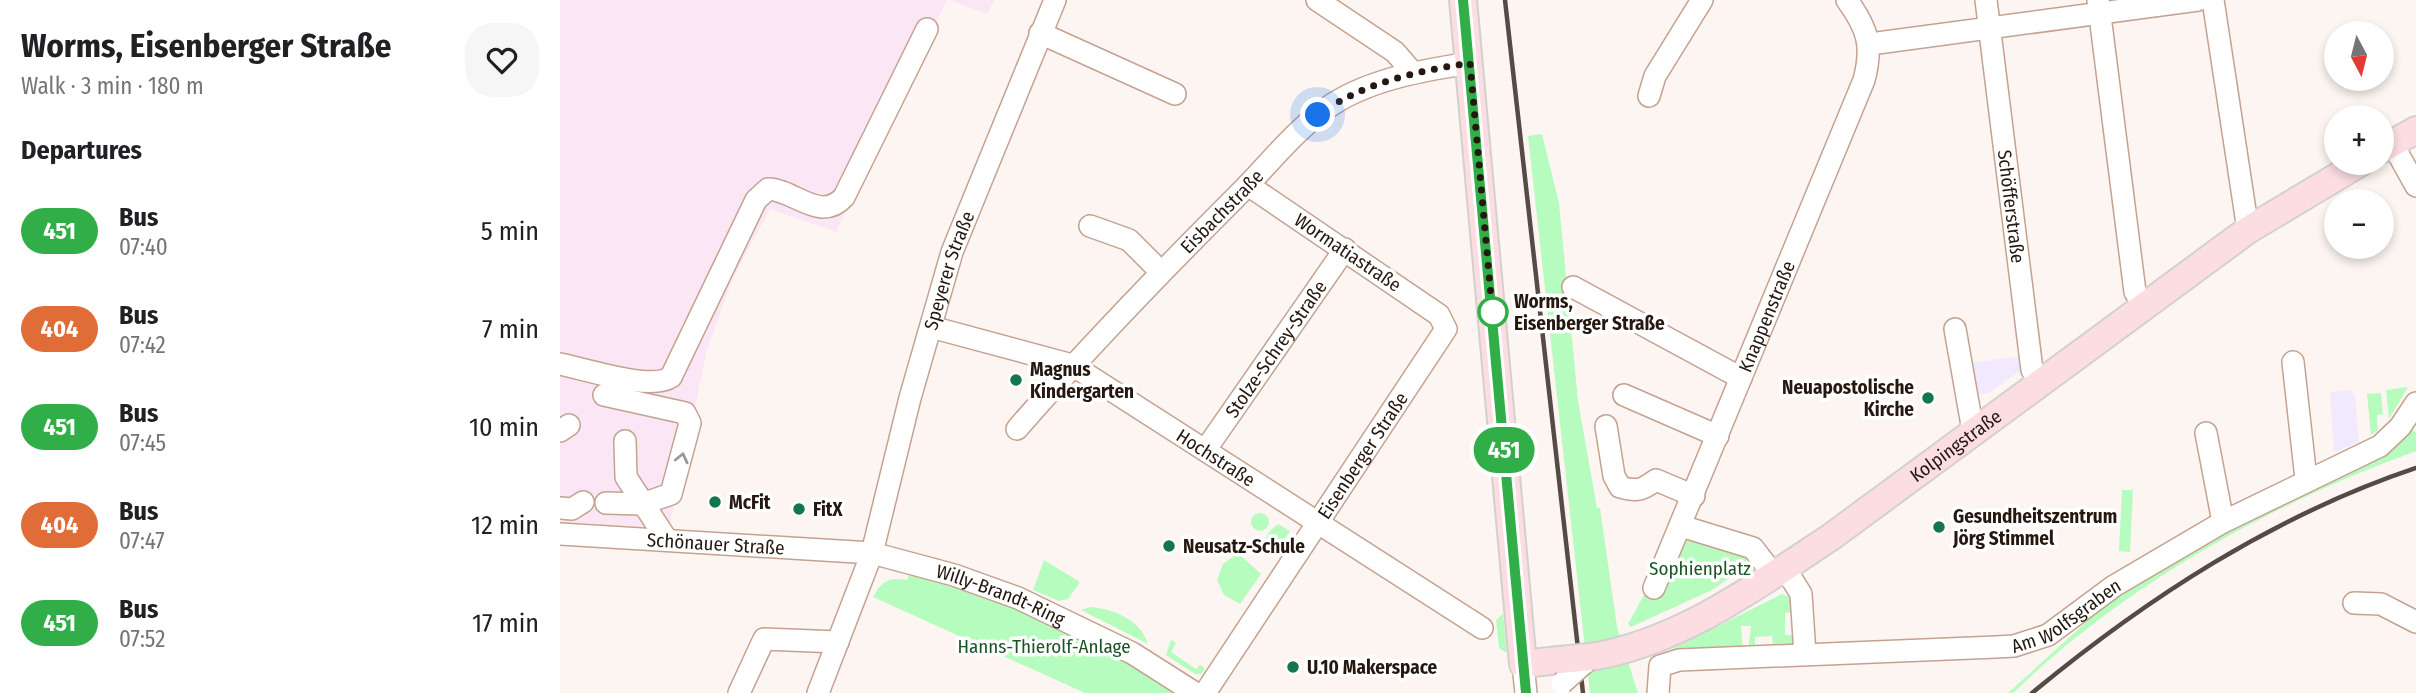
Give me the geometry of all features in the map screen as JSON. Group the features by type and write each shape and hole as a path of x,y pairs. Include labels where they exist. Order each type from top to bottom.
{"main road":[{"path":"1463,0 1523,663"},
{"path":"2394,142 2416,130"},
{"name":"Kolpingstraße","path":"1523,663 1558,679 1591,657 1662,635 1701,617 1779,571 1831,537 2143,304 2248,230 2340,175"}],"street":[{"name":"Speyerer Straße","path":"818,693 872,553 903,396 931,327 952,252 1055,0"},
{"path":"1317,0 1395,52 1413,73"},
{"path":"1648,96 1655,76 1702,0"},
{"path":"1847,0 1870,44 1989,28 2099,7 2198,0"},
{"name":"Schöfferstraße","path":"1986,0 2032,370 2040,381"},
{"path":"2213,0 2248,230"},
{"path":"2099,7 2135,292 2143,304"},
{"path":"560,364 649,383 671,377 756,200 768,189 779,189 819,208 837,205 844,197 927,29"},
{"path":"1040,33 1175,94"},
{"name":"Knappenstraße","path":"1654,588 1864,80 1870,58 1870,44"},
{"name":"Eisbachstraße","path":"1017,429 1072,365 1161,272 1333,104 1413,73 1470,63"},
{"path":"2394,156 2416,186"},
{"name":"Wormatiastraße","path":"1248,185 1345,249 1438,314 1445,322"},
{"path":"1090,226 1129,240 1161,272"},
{"name":"Stolze-Schrey-Straße","path":"1206,449 1345,249"},
{"path":"1573,287 1741,378"},
{"name":"Eisenberger Straße","path":"1205,693 1443,338 1445,322"},
{"name":"Hochstraße","path":"931,327 1072,365 1482,628"},
{"path":"1955,328 1973,431"},
{"path":"2293,362 2306,480"},
{"path":"604,395 685,413 689,418 675,488 662,499 642,504 606,503"},
{"path":"1623,395 1718,436"},
{"name":"Am Wolfsgraben","path":"1658,693 1660,666 1679,660 1996,647 2032,641 2061,628 2114,586 2223,522 2380,446 2400,427 2416,403"},
{"path":"1606,426 1614,476 1620,487 1635,492 1646,489 1656,480 1694,496"},
{"path":"2206,433 2223,522"},
{"path":"625,441 626,477 667,540"},
{"path":"560,508 572,509 583,502"},
{"path":"1681,526 1753,548 1779,571 1801,594 1805,654"},
{"name":"Schönauer Straße","path":"560,534 872,553"},
{"name":"Willy-Brandt-Ring","path":"872,553 954,575 1018,598 1132,653 1195,693"},
{"path":"2354,603 2381,604 2416,622"},
{"path":"739,693 764,639 838,642"},
{"path":"1523,663 1526,693"}],"shaded area":[{"path":"560,0 947,0 836,232 770,209 733,278 707,350 669,528 560,522"},
{"path":"949,0 994,0 987,14"},
{"path":"2024,356 2026,367 1988,393 1976,394 1969,363"},
{"path":"2350,390 2355,395 2359,442 2334,452 2330,392"}],"green space":[{"path":"1542,134 1559,203 1578,401 1597,508 1600,508 1617,627 1638,693 1590,693 1528,136"},
{"path":"2408,387 2389,419 2386,390"},
{"path":"2381,393 2383,414 2377,415 2378,430 2371,435 2367,394"},
{"path":"2411,429 2416,432 2416,451 2307,496 2202,551 2103,616 2013,693 2008,693 2116,595 2225,530 2384,455"},
{"path":"2122,490 2133,490 2130,552 2119,551"},
{"path":"1260,513 1266,516 1269,522 1266,528 1260,531 1254,528 1251,522 1254,516"},
{"path":"1278,524 1290,531 1276,551 1264,542 1269,532"},
{"name":"Sophienplatz","path":"1684,538 1739,550 1748,558 1739,571 1714,589 1631,627 1628,624 1645,593"},
{"path":"1238,553 1261,574 1240,604 1224,595 1217,580 1223,564"},
{"path":"1044,560 1080,582 1068,599 1059,601 1033,590"},
{"name":"Hanns-Thierolf-Anlage","path":"909,574 978,592 1045,620 1172,687 1174,693 1085,693 873,597 883,584 896,579 907,580"},
{"path":"1782,594 1789,597 1794,595 1796,612 1785,613 1785,635 1797,635 1791,647 1773,647 1772,636 1755,637 1755,648 1748,651 1751,626 1741,626 1743,653 1673,656 1670,650"},
{"path":"1091,607 1126,617 1139,628 1148,644 1081,610"},
{"path":"1503,614 1507,653 1499,648 1496,620"},
{"path":"1171,640 1176,643 1171,652 1196,669 1200,665 1205,668 1201,674 1195,674 1166,655"}],"railway":[{"path":"1505,0 1583,693"},
{"path":"2032,693 2120,625 2213,563 2312,510 2416,468"}],"bus line":[{"name":"451","path":"1463,0 1526,693"}],"place":[{"name":"Worms, Eisenberger Straße","path":"1493,312"},
{"name":"Magnus Kindergarten","path":"1016,380"},
{"name":"Neuapostolische Kirche","path":"1928,398"},
{"name":"McFit","path":"715,502"},
{"name":"FitX","path":"799,509"},
{"name":"Gesundheitszentrum Jörg Stimmel","path":"1939,527"},
{"name":"Neusatz-Schule","path":"1169,546"},
{"name":"U.10 Makerspace","path":"1293,667"}],"route":[{"path":"1318,115 1356,93 1413,73 1470,63 1493,319 1493,312"}]}
